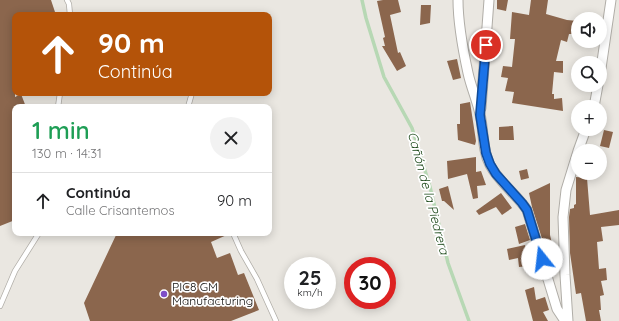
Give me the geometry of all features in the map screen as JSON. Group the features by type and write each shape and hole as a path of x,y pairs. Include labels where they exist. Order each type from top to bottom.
{"street":[{"path":"458,0 468,74 480,115 486,153 496,174 527,210 557,308 565,321"},
{"path":"480,115 490,0"},
{"path":"603,56 611,0"},
{"path":"568,321 563,217 566,190 571,174"}],"lane":[{"path":"67,0 70,12"},
{"path":"0,306 15,271 37,236"},
{"path":"234,236 276,321"}],"building":[{"path":"0,0 51,0 55,12 12,12 12,96 22,96 25,104 12,104 12,221 0,226"},
{"path":"398,0 401,12 390,15 398,53 400,52 406,66 397,71 382,46 385,46 383,38 385,37 377,1"},
{"path":"497,0 508,0 506,11 497,9"},
{"path":"531,0 548,0 546,14 571,20 571,34 569,34 567,42 561,40 556,61 563,61 563,73 554,72 552,94 554,94 554,99 562,98 563,111 512,103 514,92 505,91 508,78 501,77 503,66 512,67 515,39 510,39 512,12 529,15"},
{"path":"421,5 431,5 430,23 420,25"},
{"path":"457,59 461,78 453,80 447,61"},
{"path":"470,102 476,141 475,145 458,140 457,124 460,124 460,104"},
{"path":"513,126 514,140 499,140 499,127"},
{"path":"607,131 613,132 609,148 607,148 607,144 600,144 602,136 607,136"},
{"path":"476,157 476,172 481,171 486,185 477,186 478,198 473,199 467,174 448,179 447,161"},
{"path":"527,169 529,178 521,180 519,171"},
{"path":"576,180 587,180 590,215 619,210 619,225 601,227 603,241 597,242 599,269 606,268 607,280 601,281 604,295 600,296 601,310 599,310 601,321 586,321 581,293 576,294 570,253 569,217 570,209 574,208 574,205 576,204"},
{"path":"550,183 550,235 553,248 545,248 529,193"},
{"path":"448,186 454,210 442,201 439,189"},
{"path":"501,193 512,208 502,215 496,207 479,215 476,211"},
{"path":"525,224 530,240 519,244 515,227"},
{"path":"116,236 224,236 211,242 217,258 230,253 238,275 244,273 259,310 231,321 90,321 84,303"},
{"path":"525,245 529,266 519,267 518,258 509,260 507,249"},
{"path":"534,287 536,300 545,297 549,310 543,312 548,321 533,321 525,290"}],"waterway":[{"name":"Cañón de la Piedrera","path":"362,0 384,77 412,128 430,187 448,263 469,321"}],"place":[{"name":"PIC8 GM Manufacturing","path":"164,294"}],"route":[{"path":"486,45 480,115 486,153 496,174 527,210 542,259"}]}
